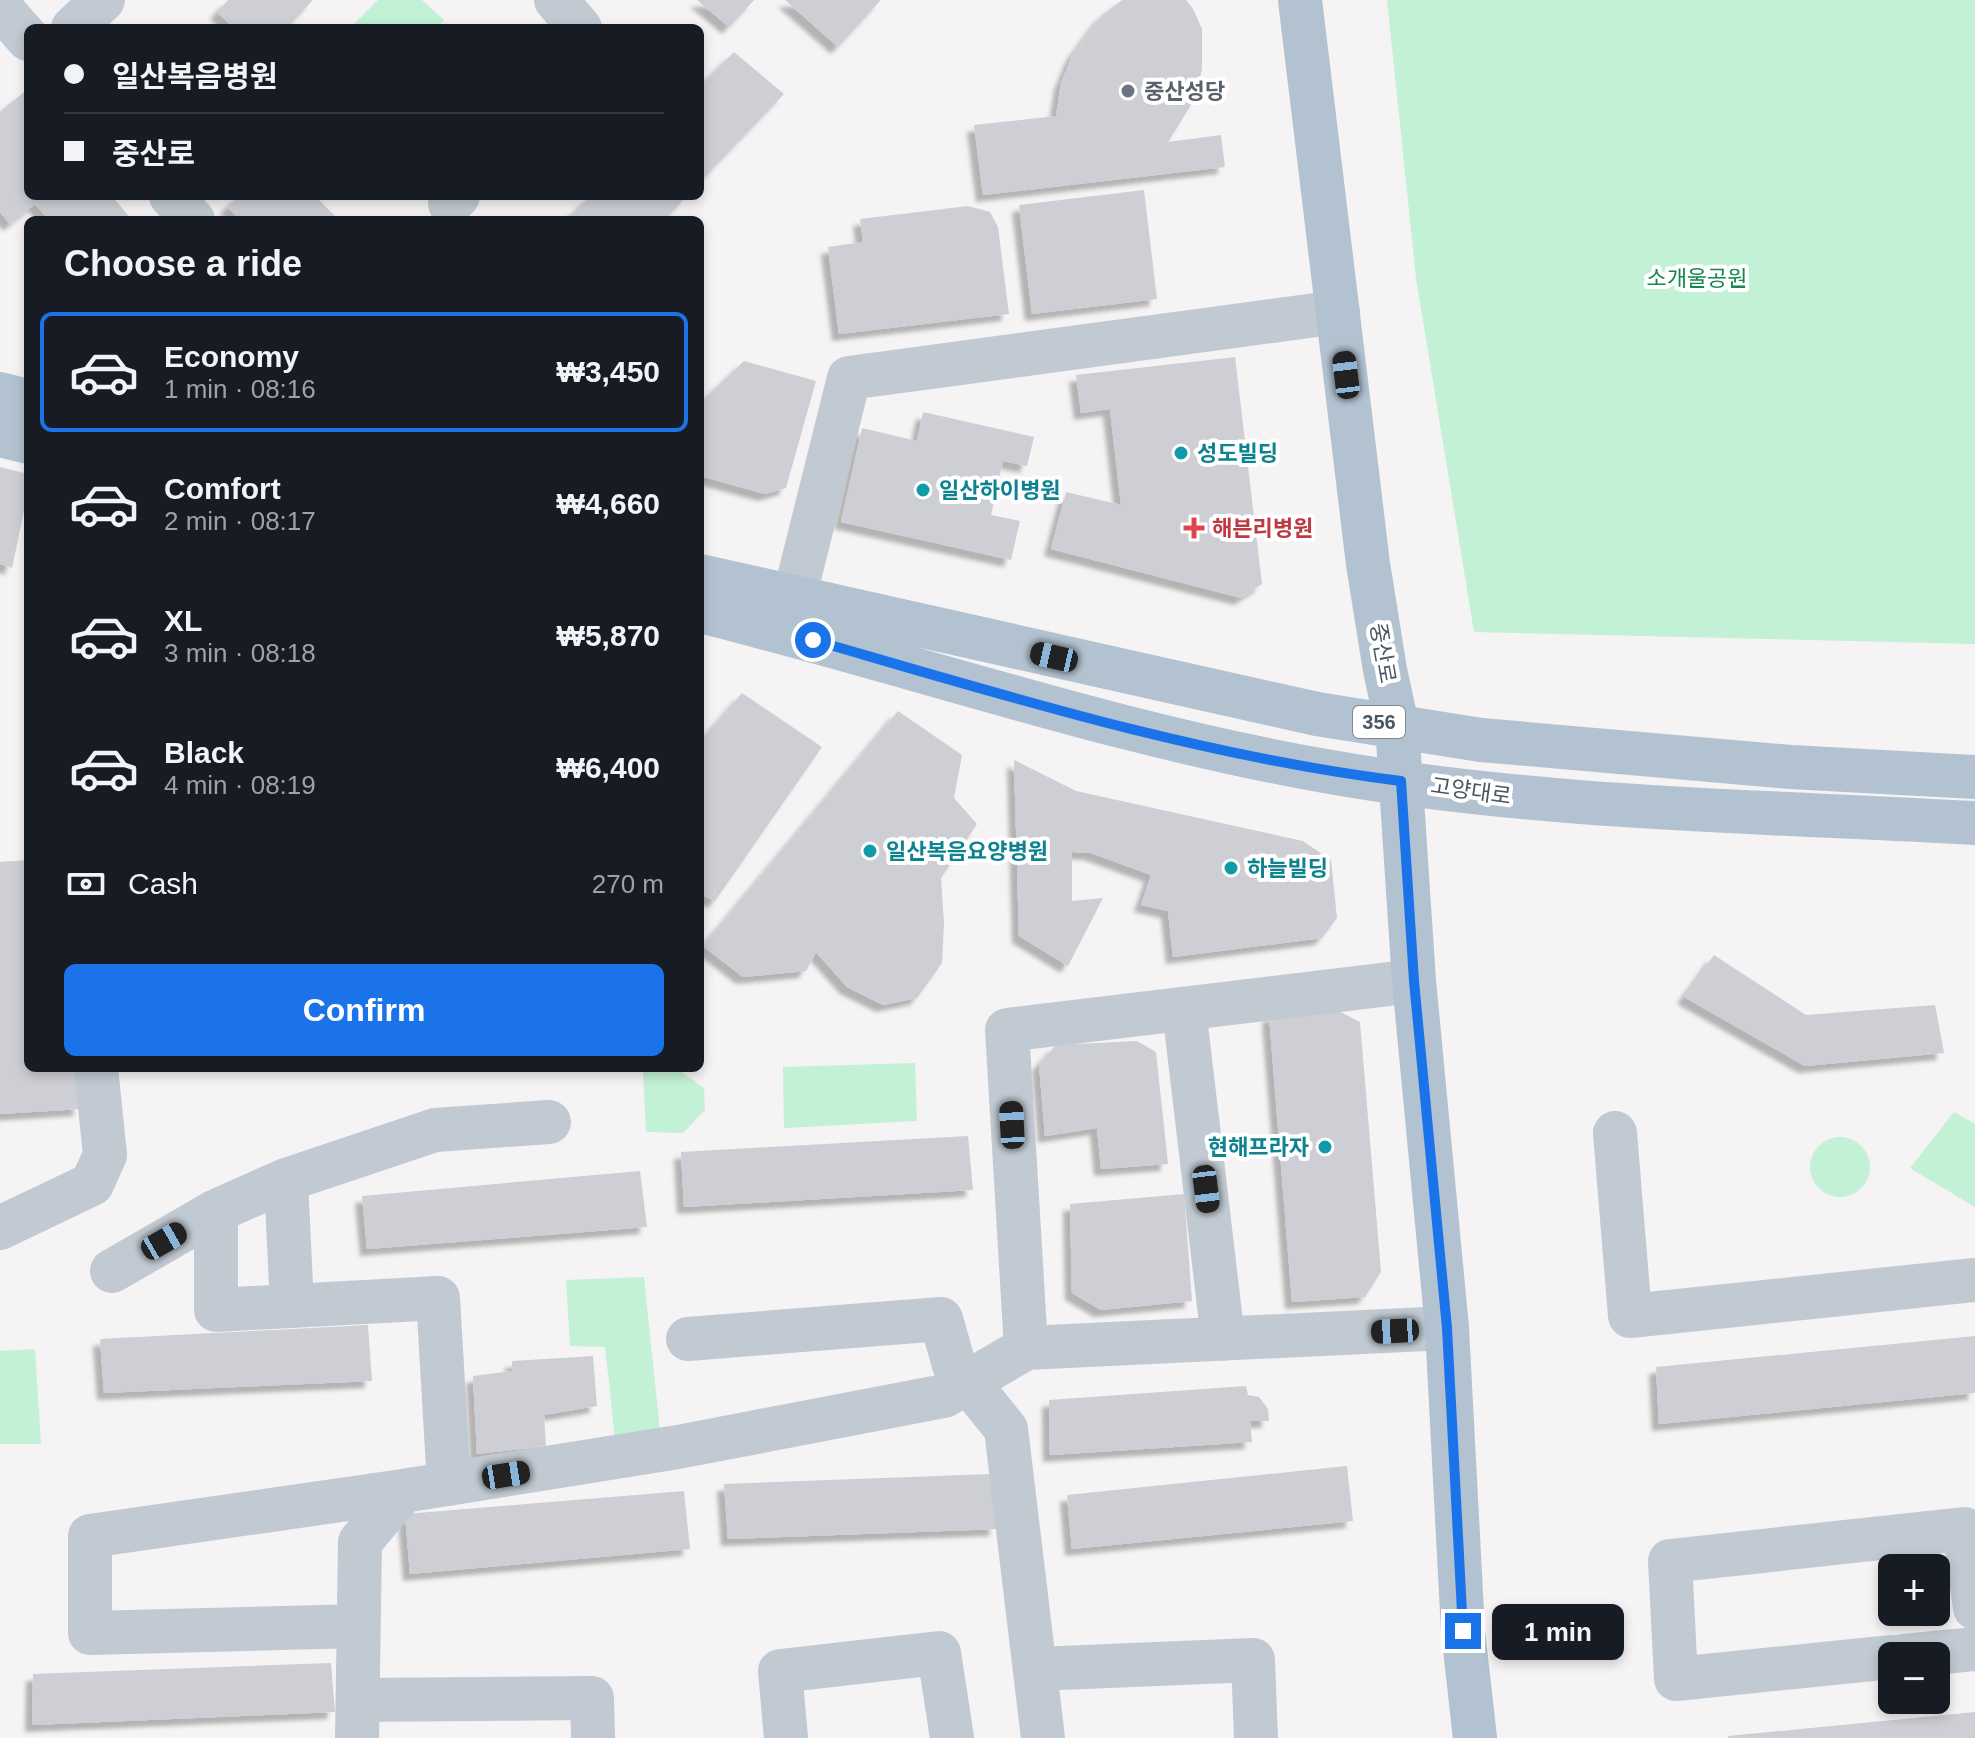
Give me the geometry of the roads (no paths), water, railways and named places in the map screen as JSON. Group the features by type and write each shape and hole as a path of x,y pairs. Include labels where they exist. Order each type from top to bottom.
{"main road":[{"name":"중산로","path":"1300,0 1368,564 1397,725 1414,981 1447,1328 1463,1631 1475,1738"},
{"path":"0,394 24,400"},
{"path":"0,435 24,441"},
{"name":"356","path":"704,577 1317,714 1481,740 1791,767 1975,777"},
{"name":"고양대로","path":"704,612 1174,740 1327,772 1485,796 1975,823"}],"street":[{"path":"77,24 103,0"},
{"path":"556,0 577,24"},
{"path":"0,7 24,34"},
{"path":"175,200 189,216"},
{"path":"794,598 849,378 1338,312"},
{"path":"1026,1348 1007,1030 1414,981"},
{"path":"1184,1009 1223,1339"},
{"path":"0,1228 92,1184 105,1155 96,1072"},
{"path":"112,1271 216,1211 286,1180 435,1130 549,1122"},
{"path":"1615,1133 1630,1316 1975,1280"},
{"path":"286,1180 292,1306"},
{"path":"216,1211 216,1310 438,1298 449,1484"},
{"path":"688,1339 941,1319 954,1365 1006,1429 1043,1738"},
{"path":"358,1626 90,1633 90,1536 678,1447 944,1396 1026,1348 1447,1328"},
{"path":"403,1491 360,1542 357,1719 592,1698 593,1738"},
{"path":"1878,1658 1676,1679 1670,1561 1964,1529 1975,1608"},
{"path":"1950,1651 1975,1649"},
{"path":"786,1738 780,1671 939,1653 952,1738"},
{"path":"1036,1669 1253,1660 1256,1738"}],"place":[{"name":"중산성당","path":"1128,91"},
{"name":"성도빌딩","path":"1181,453"},
{"name":"일산하이병원","path":"923,490"},
{"name":"해븐리병원","path":"1194,528"},
{"name":"일산복음요양병원","path":"870,851"},
{"name":"하늘빌딩","path":"1231,868"},
{"name":"현해프라자","path":"1325,1147"}],"park label":[{"name":"소개울공원","path":"1697,278"}]}
